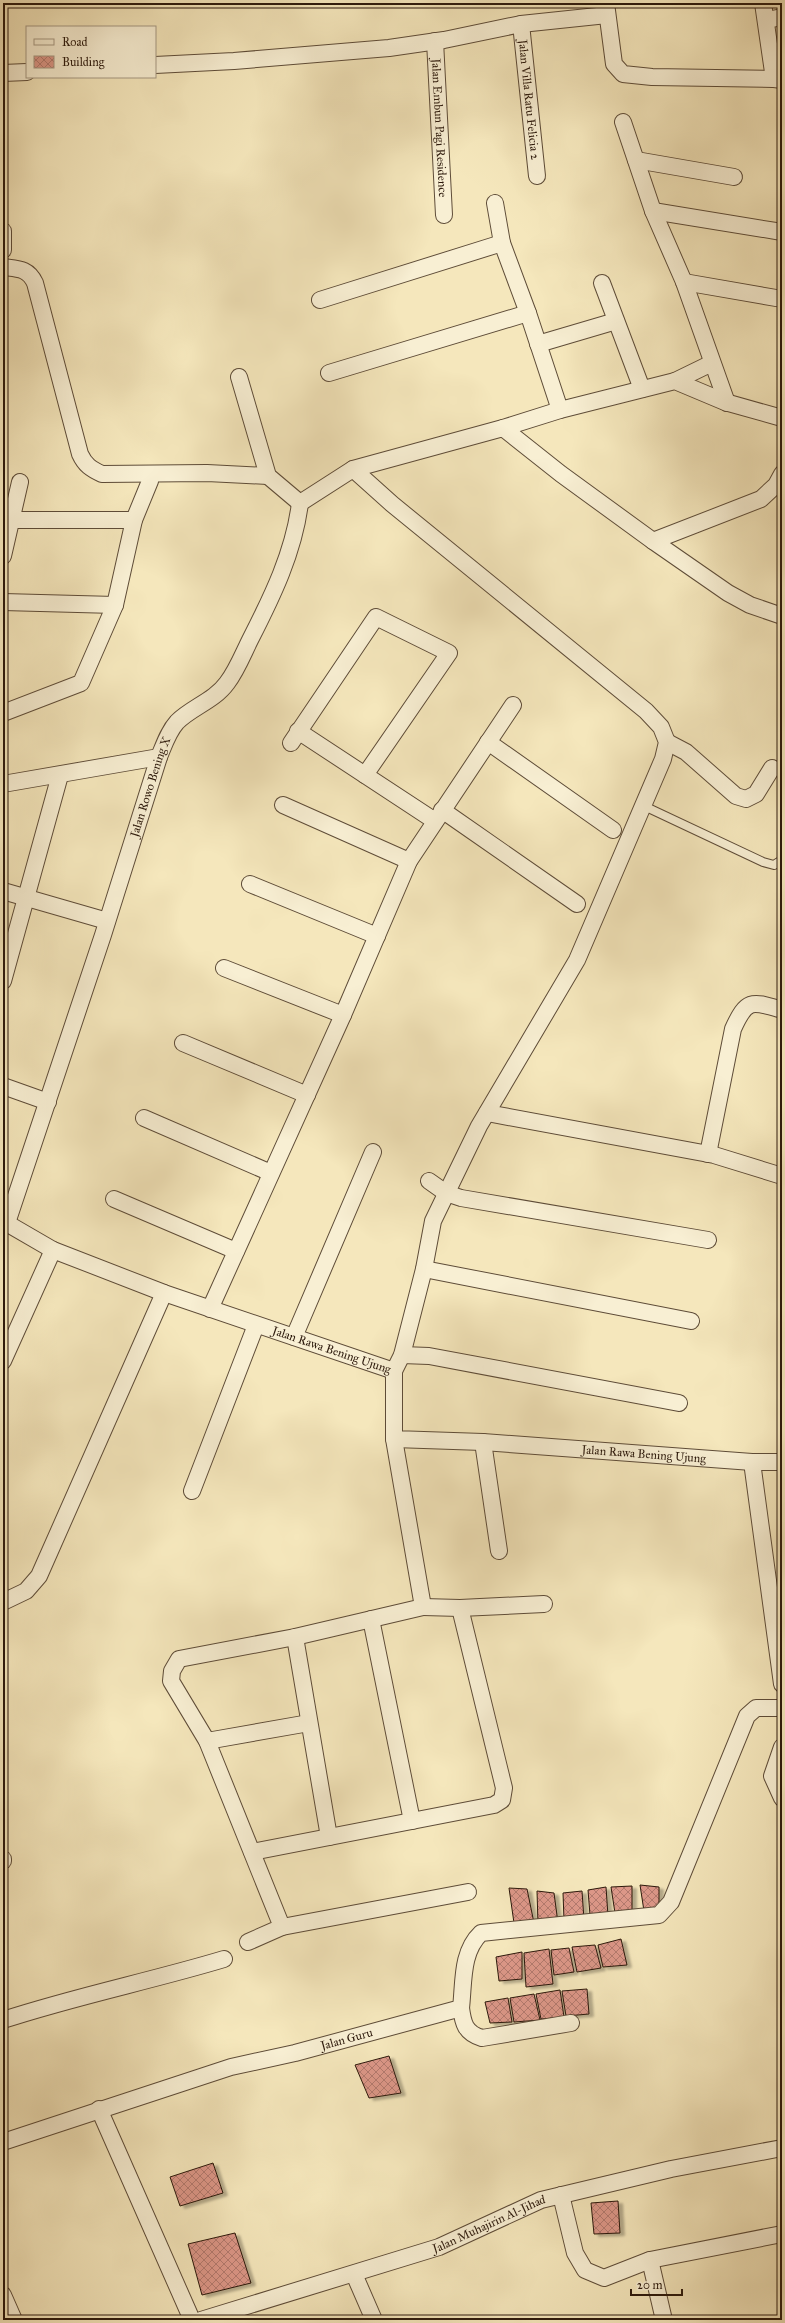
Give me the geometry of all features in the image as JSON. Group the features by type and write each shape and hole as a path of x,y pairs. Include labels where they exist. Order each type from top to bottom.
{"street":[{"path":"156,65 389,48 435,41 607,9 614,64 623,74 652,77 778,80 775,18 759,3"},
{"name":"Jalan Villa Ratu Felicia 2","path":"521,24 537,176"},
{"name":"Jalan Embun Pagi Residence","path":"435,41 444,215"},
{"path":"3,73 26,72"},
{"path":"623,122 653,211 684,282 727,403"},
{"path":"636,160 734,177"},
{"path":"495,203 502,243 528,313 560,410"},
{"path":"653,211 782,232"},
{"path":"3,231 3,250"},
{"path":"320,300 502,243"},
{"path":"3,267 22,269 31,274 35,283 80,454 85,463 92,469 102,474 207,473 268,476"},
{"path":"684,282 782,299"},
{"path":"602,283 642,389"},
{"path":"329,373 528,313"},
{"path":"538,344 616,321"},
{"path":"239,377 268,476 300,503 354,469 503,428 560,410 675,381 712,363"},
{"path":"675,381 727,403 782,418"},
{"path":"503,428 561,474 728,593 750,606 782,616"},
{"path":"354,469 392,504 646,711 661,727 667,742 663,759 644,806 577,960 487,1113 433,1221 424,1269 402,1355 394,1371"},
{"path":"653,541 761,499 776,485 782,474"},
{"path":"3,713 81,683 114,605 134,520 150,481"},
{"path":"3,556 20,482"},
{"name":"Jalan Rowo Bening X","path":"5,1222 48,1102 168,733 178,721 217,695 227,684 268,605 287,558 297,522 300,503"},
{"path":"11,520 134,520"},
{"path":"3,602 114,605"},
{"path":"365,775 449,653 376,617 294,737 439,816 577,904"},
{"path":"210,1309 343,1015 409,861 513,705"},
{"path":"488,742 613,830"},
{"path":"667,742 686,752 736,796 746,799 756,794 772,768"},
{"path":"3,784 159,757"},
{"path":"3,981 60,775"},
{"path":"283,805 409,861"},
{"path":"250,884 377,936"},
{"path":"3,891 107,921"},
{"path":"224,968 343,1015"},
{"path":"708,1154 733,1029 739,1016 750,1005 757,1002 782,1010"},
{"path":"183,1043 307,1095"},
{"path":"3,1086 48,1102"},
{"path":"487,1113 708,1154 782,1176"},
{"path":"144,1118 271,1173"},
{"path":"294,1337 373,1152"},
{"path":"429,1181 446,1193 461,1198 708,1240"},
{"path":"114,1199 236,1251"},
{"name":"Jalan Rawa Bening Ujung","path":"5,1222 53,1250 164,1293 394,1371 394,1439 483,1442 752,1462 782,1462"},
{"path":"3,1360 53,1250"},
{"path":"424,1269 691,1321"},
{"path":"3,1602 26,1591 38,1576 164,1293"},
{"path":"192,1491 256,1325"},
{"path":"402,1355 429,1356 679,1403"},
{"path":"394,1439 423,1607"},
{"path":"483,1442 499,1551"},
{"path":"752,1462 782,1684"},
{"path":"282,1927 207,1741 172,1681 172,1671 179,1659 295,1637 423,1607 460,1608 544,1604"},
{"path":"252,1852 494,1806 502,1800 504,1788 460,1608"},
{"path":"372,1619 412,1821"},
{"path":"295,1637 329,1837"},
{"path":"571,2023 482,2038 473,2035 463,2025 461,2008 467,1952 473,1941 481,1933 640,1919 659,1915 671,1902 747,1716 756,1708 782,1708"},
{"path":"207,1741 309,1723"},
{"path":"782,1747 772,1776 782,1798"},
{"path":"248,1942 282,1927 468,1892"},
{"path":"3,2020 37,2009 224,1959"},
{"name":"Jalan Guru","path":"3,2142 99,2109 231,2067 295,2053 461,2008"},
{"path":"99,2109 192,2320"},
{"name":"Jalan Muhajirin Al-Jihad","path":"201,2320 439,2248 541,2200 671,2169 782,2148"},
{"path":"561,2195 575,2253 585,2270 604,2278 650,2260 782,2234"},
{"path":"650,2260 664,2320"},
{"path":"354,2274 374,2320"},
{"path":"3,2295 14,2320"}],"lane":[{"path":"644,806 763,862 774,865 782,860"}],"building":[{"path":"640,1885 659,1887 659,1907 644,1911"},
{"path":"632,1886 632,1913 615,1913 611,1887"},
{"path":"606,1887 608,1916 590,1915 588,1890"},
{"path":"509,1888 527,1889 534,1923 514,1923"},
{"path":"537,1891 554,1893 558,1923 538,1924"},
{"path":"582,1891 584,1920 564,1920 563,1893"},
{"path":"621,1939 627,1965 603,1967 598,1945"},
{"path":"595,1945 601,1968 577,1972 572,1947"},
{"path":"569,1948 574,1972 554,1975 551,1950"},
{"path":"549,1949 553,1984 526,1987 524,1953"},
{"path":"522,1952 522,1979 499,1981 496,1957"},
{"path":"587,1989 589,2014 566,2016 562,1991"},
{"path":"560,1990 564,2017 541,2019 536,1994"},
{"path":"534,1994 540,2020 514,2022 510,1998"},
{"path":"508,1998 512,2022 490,2023 485,2002"},
{"path":"389,2056 401,2093 369,2098 355,2065"},
{"path":"213,2163 223,2193 180,2206 170,2177"},
{"path":"618,2201 620,2233 594,2234 591,2203"},
{"path":"235,2233 251,2283 202,2295 188,2244"}]}
